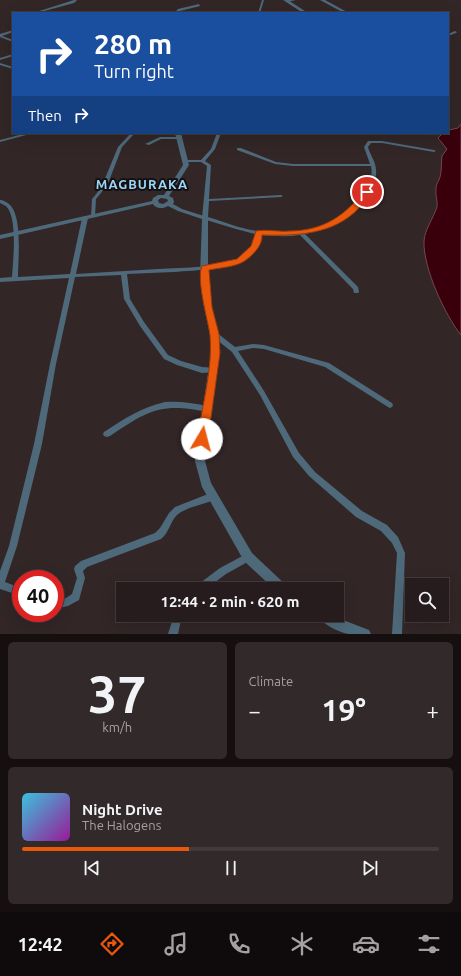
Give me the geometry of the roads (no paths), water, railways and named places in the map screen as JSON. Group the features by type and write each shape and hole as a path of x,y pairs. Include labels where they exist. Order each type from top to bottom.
{"street":[{"path":"38,12 76,0"},
{"path":"259,12 263,0"},
{"path":"286,1 295,0"},
{"path":"322,0 344,12"},
{"path":"286,1 304,12"},
{"path":"176,12 199,5"},
{"path":"0,35 12,31"},
{"path":"449,35 455,32"},
{"path":"0,35 12,41"},
{"path":"0,59 12,55"},
{"path":"0,64 12,68"},
{"path":"0,141 28,134"},
{"path":"93,216 94,199 100,193 115,163 120,146 132,134"},
{"path":"202,161 213,149 219,134"},
{"path":"147,144 160,138 178,135 186,161 186,165 168,200 161,206 154,202"},
{"path":"0,237 154,202 156,198 168,200 180,210 258,233 301,233 321,229 347,215 361,201 372,183 374,170 366,147 368,144 374,141 434,151"},
{"path":"239,149 275,163 320,166 372,165"},
{"path":"186,161 202,161 209,165 207,175 208,200 205,218 205,268 208,307 214,334 214,370 206,409 200,461 206,484 248,557 275,582"},
{"path":"208,200 280,196"},
{"path":"0,201 5,202 11,208 16,225 14,279"},
{"path":"12,589 0,584 12,546 38,444 85,218"},
{"path":"0,280 205,268 240,261 255,247 259,239 258,233"},
{"path":"301,233 356,288 356,292"},
{"path":"124,273 127,299 142,324 166,357 179,363 202,370 214,370"},
{"path":"214,334 234,350 262,393 296,455 312,474 359,514 384,528 395,540 401,553 397,634"},
{"path":"234,350 253,346 264,347 342,371"},
{"path":"326,365 390,405"},
{"path":"107,434 132,417 152,407 168,404 186,404 206,409"},
{"path":"64,603 76,597 81,578 78,569 84,564 162,534 171,516 176,511 213,496"},
{"path":"208,582 223,571 248,557"},
{"path":"173,634 176,622"},
{"path":"335,622 365,634"}],"district":[{"name":"MAGBURAKA","path":"142,184"}]}
